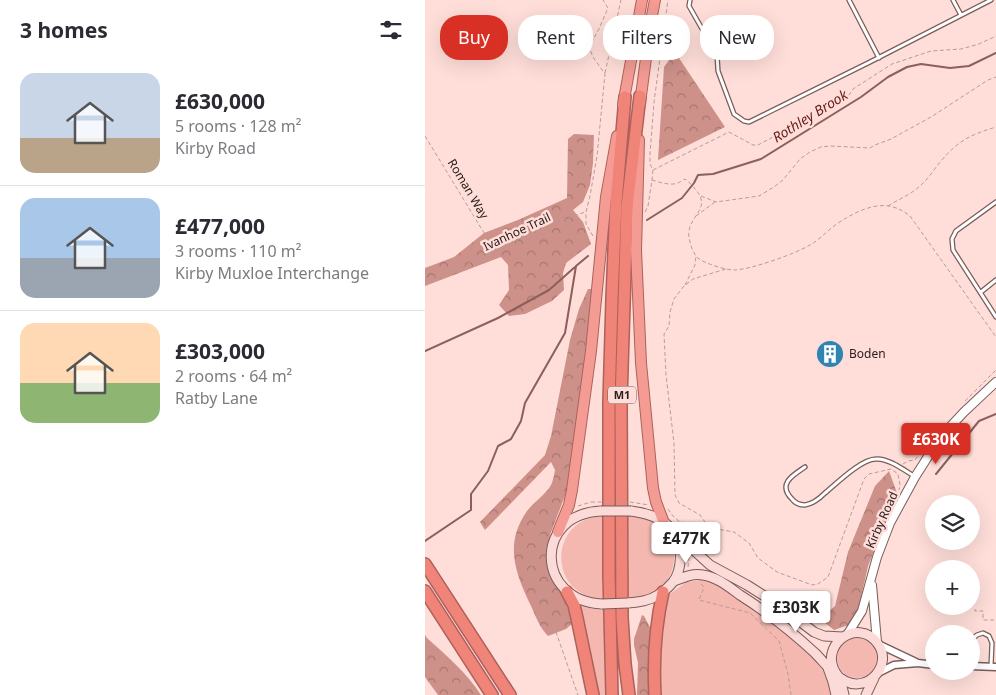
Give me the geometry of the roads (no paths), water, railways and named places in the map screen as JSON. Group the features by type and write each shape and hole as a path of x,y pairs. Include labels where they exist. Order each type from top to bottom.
{"highway":[{"path":"559,532 569,505 572,490 591,351 606,197 642,0"},
{"path":"655,0 640,96 636,250 641,364 653,488 655,500 664,523"},
{"name":"M1","path":"629,695 622,618 621,401 627,207 640,96"},
{"name":"M1","path":"612,695 609,575 609,392 616,212 625,97"},
{"path":"425,564 510,695"},
{"path":"425,591 492,695"},
{"path":"567,592 574,605 593,695"},
{"path":"655,695 655,639 663,592"}],"main road":[{"path":"866,695 881,666 882,658 877,643 871,638 865,634 858,633 828,637 818,634 769,598 710,565 692,549 676,530 671,529 648,514 630,507 590,512 578,516 564,525 552,545 551,559 556,576 567,592 577,598 602,604 641,602 663,592 674,581 693,574 708,576 733,590 778,621 800,639 839,677 850,683 857,684 868,682 876,675"},
{"path":"674,581 679,567 680,556 676,530"},
{"path":"844,695 839,677 832,666 831,656 835,644 845,636"},
{"path":"826,666 831,674 836,695"}],"street":[{"name":"Kirby Road","path":"845,636 862,611 877,557 890,523 915,477 949,428 996,382"},
{"name":"Kirby Road","path":"872,578 877,643"},
{"path":"877,643 917,663"},
{"path":"876,675 894,665 925,664"},
{"path":"980,666 994,667"}],"lane":[{"path":"690,0 689,6 717,55 718,72 734,114 749,122 991,0"},
{"path":"849,0 879,58"},
{"path":"953,0 961,15"},
{"path":"996,202 956,231 952,239 953,250 996,317"},
{"path":"981,292 996,280"},
{"path":"805,467 789,479 785,487 788,495 796,503 804,505 819,498 863,462 876,458 890,462 915,477"},
{"path":"980,634 983,633 989,636 992,643 994,667"}],"waterway":[{"name":"Rothley Brook","path":"647,220 682,198 698,175 713,174 761,159 861,97 888,77 907,67 921,64 950,68 969,66 996,53"},
{"name":"Rothley Brook","path":"425,541 471,510 471,494 488,471 498,446 511,439 521,421 525,403 565,333 576,266 588,256"},
{"name":"Rothley Brook","path":"425,351 498,318 549,290 575,267"},
{"path":"936,474 979,421 996,414"}],"place":[{"name":"Boden","path":"830,354"}]}
